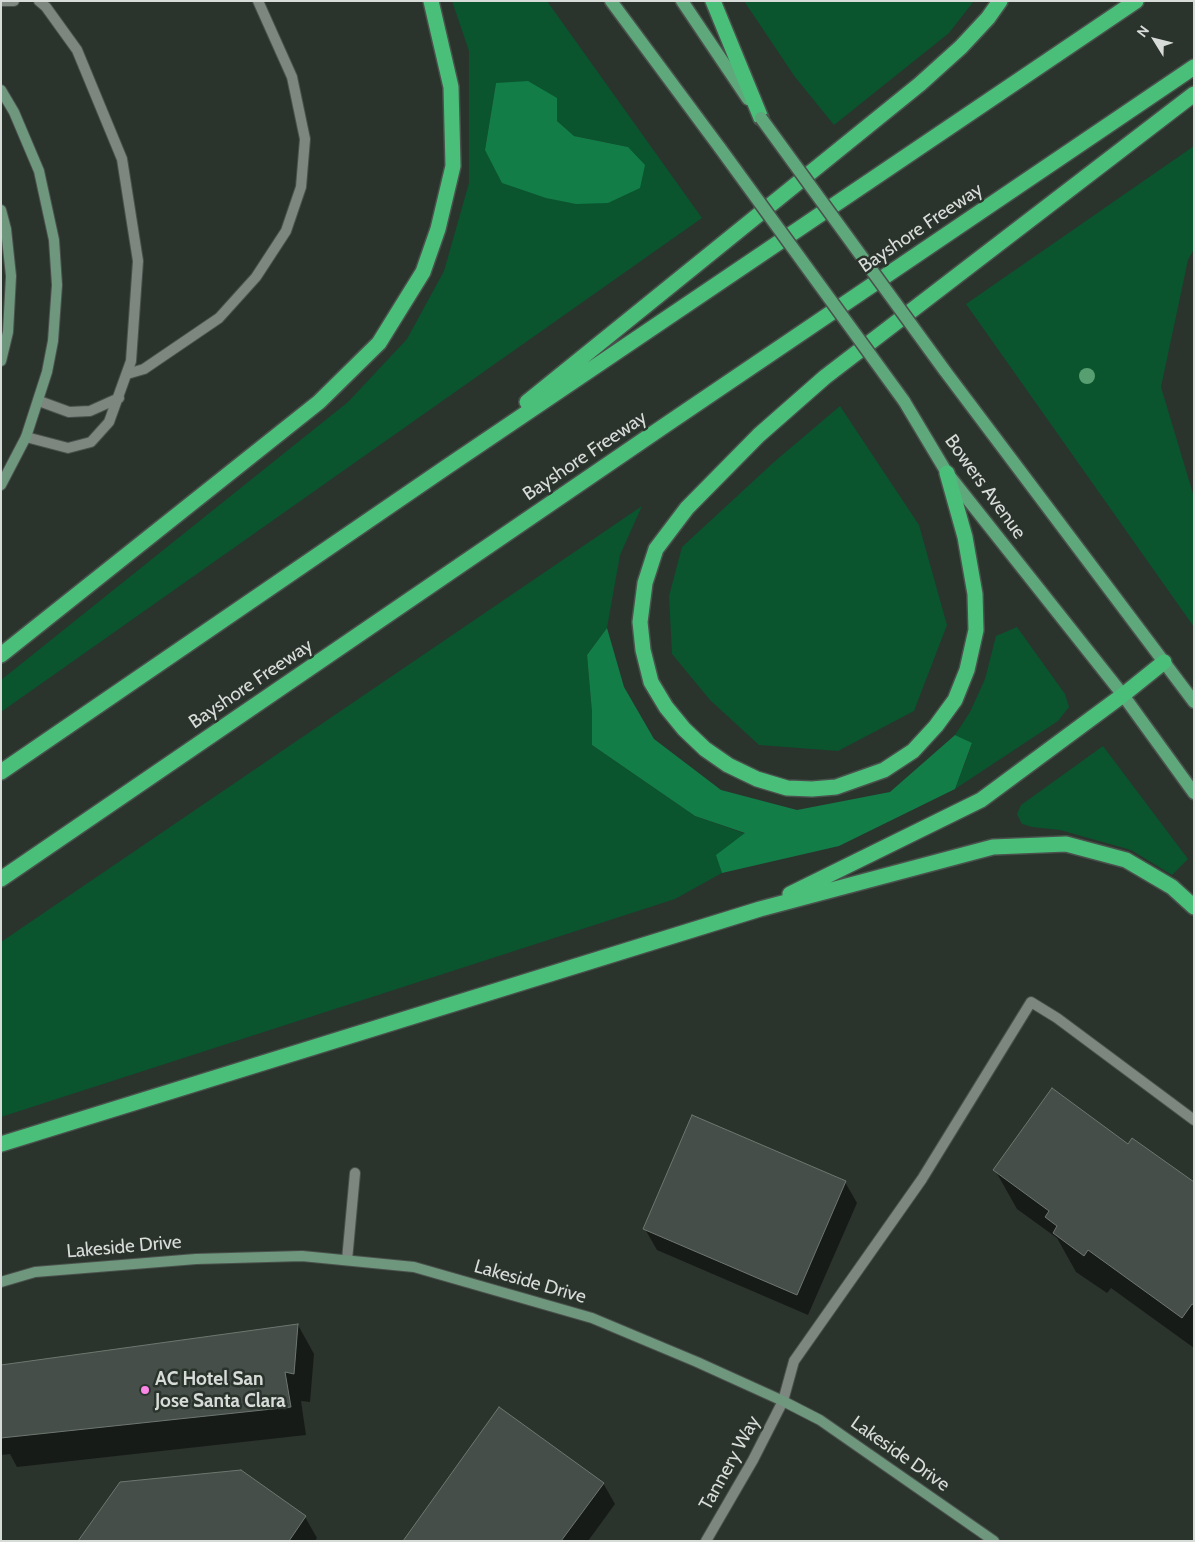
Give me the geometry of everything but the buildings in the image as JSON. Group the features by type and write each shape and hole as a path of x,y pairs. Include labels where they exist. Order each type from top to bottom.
{"highway":[{"path":"1,656 319,402 379,343 423,272 438,229 453,166 451,88 431,1"},
{"path":"713,1 761,118"},
{"path":"448,466 920,84 961,47 988,18 1000,1"},
{"path":"1,772 448,466 1136,1"},
{"name":"Bayshore Freeway","path":"1,879 1194,68"},
{"path":"947,472 965,536 974,594 976,630 967,670 955,700 936,726 913,751 884,770 836,786 812,789 787,788 757,779 728,765 705,749 684,729 666,707 651,682 643,650 640,622 645,583 656,549 687,508 759,435 825,376 1194,94"},
{"path":"760,909 981,800 1123,695 1164,662"},
{"path":"1,1144 760,909 993,847 1066,844 1126,860 1172,887 1194,907"}],"main road":[{"name":"Bowers Avenue","path":"611,1 904,401 947,472 1123,695 1194,793"},
{"name":"Bowers Avenue","path":"682,1 761,118 1194,702"}],"street":[{"path":"1,2 14,1"},
{"path":"26,437 68,448 91,442 109,422 131,361 138,261 122,159 77,50 46,7 39,1"},
{"path":"127,374 144,369 219,318 256,277 286,231 300,187 305,139 292,77 258,1"},
{"path":"1,90 14,112 39,172 54,240 57,285 53,341 39,401 26,437 1,485"},
{"path":"1,210 6,229 11,276 8,332 1,361"},
{"path":"39,401 70,412 90,411 119,398"},
{"name":"Tannery Way","path":"706,1541 753,1460 783,1401 794,1361 922,1179 1031,1002 1057,1018 1194,1120"},
{"path":"347,1260 355,1173"},
{"name":"Lakeside Drive","path":"1,1282 35,1272 196,1259 302,1256 414,1267 592,1318 783,1401 820,1420 994,1541"}],"green space":[{"path":"452,1 547,1 702,218 1,712 1,680 348,402 407,339 444,271 469,183 469,51","holes":["496,83 557,121 574,136 628,147 485,150"]},
{"path":"744,1 974,1 949,33 834,125 795,77"},
{"path":"528,81 557,98 557,121 574,136 628,147 645,165 640,188 608,203 576,204 546,198 502,183 485,150 496,83"},
{"path":"1194,146 1194,249 1188,260 1161,387 1194,497 1194,627 966,304"},
{"path":"840,406 919,525 947,625 914,711 838,751 759,745 710,700 672,654 669,596 682,547 774,462"},
{"path":"642,506 620,555 607,628 587,655 592,712 592,745 695,816 746,834 717,855 722,873 675,899 1,1117 1,942"},
{"path":"1017,627 1065,694 1069,707 1058,721 955,789 972,744 955,735 970,712 985,679 996,636"},
{"path":"607,628 624,687 654,739 721,790 797,810 890,792 955,735 972,743 955,789 839,846 722,873 716,855 745,833 695,816 592,745 592,712 587,655"},
{"path":"1103,746 1188,859 1172,875 1131,850 1060,830 1022,824 1017,814 1021,805"}],"place":[{"name":"AC Hotel San Jose Santa Clara","path":"145,1390"}]}
